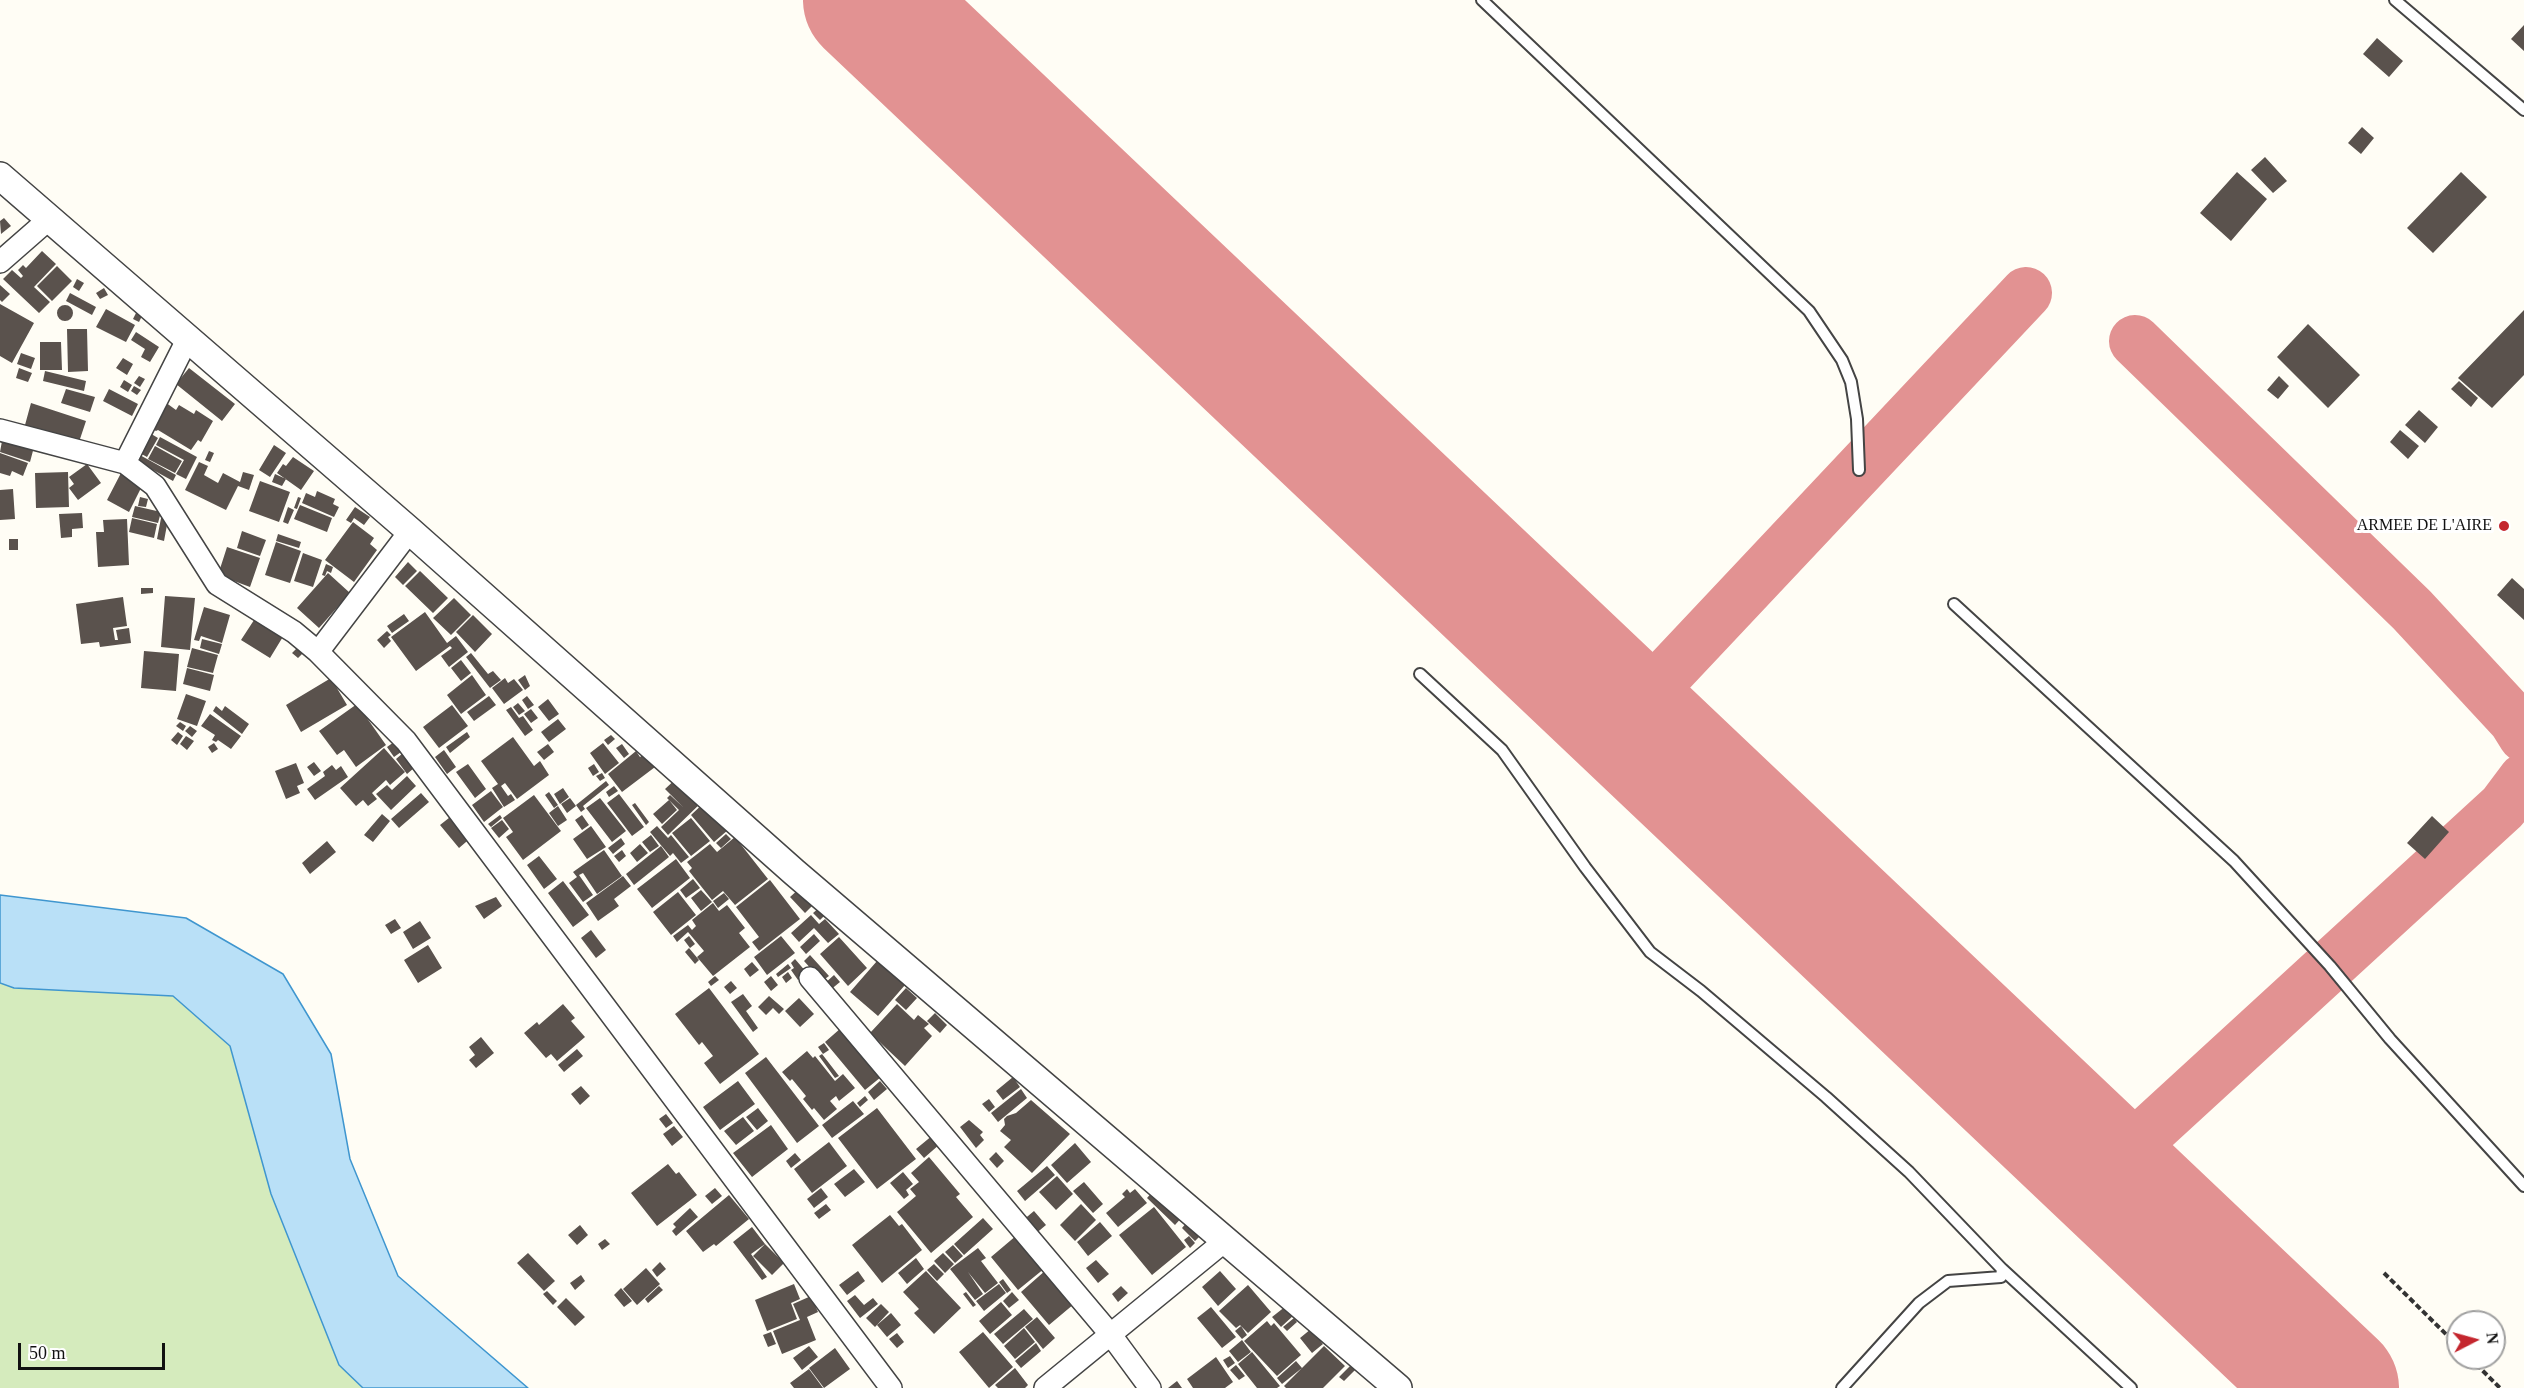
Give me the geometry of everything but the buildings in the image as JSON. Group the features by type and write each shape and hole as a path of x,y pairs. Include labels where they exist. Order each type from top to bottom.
{"street":[{"path":"0,176 48,220 410,531 794,872 1398,1388"},
{"path":"0,262 48,220"},
{"path":"125,463 187,340"},
{"path":"0,430 125,463 155,486 217,584 294,632 318,652 406,741 891,1388"},
{"path":"318,652 410,531"},
{"path":"810,978 1111,1335 1150,1388"},
{"path":"1045,1388 1226,1240"}],"lane":[{"path":"1482,0 1809,311 1842,360 1851,382 1857,419 1859,470"},
{"path":"2395,0 2524,110"},
{"path":"1954,604 2234,861 2330,966 2421,1074 2524,1186"},
{"path":"1420,674 1502,750 1585,867 1650,952 1701,991 1876,1142 1909,1172 2002,1269 2131,1388"},
{"path":"1842,1388 1919,1303 1948,1281 2001,1277 2002,1269"}],"path":[{"path":"2384,1272 2446,1334"},
{"path":"2482,1370 2500,1388"}],"green space":[{"path":"0,983 14,988 173,996 230,1046 271,1194 339,1365 363,1388 0,1388"}],"water":[{"path":"0,895 186,918 283,974 331,1054 350,1159 398,1276 528,1388 363,1388 339,1365 271,1194 230,1046 173,996 14,988 0,983"}],"taxiway":[{"path":"1625,719 2026,293"},
{"path":"2135,341 2412,610 2514,720 2524,736"},
{"path":"2106,1171 2503,807 2524,779"}],"runway":[{"path":"869,0 2333,1388"}],"place":[{"name":"ARMEE DE L'AIRE","path":"2504,526"}]}
